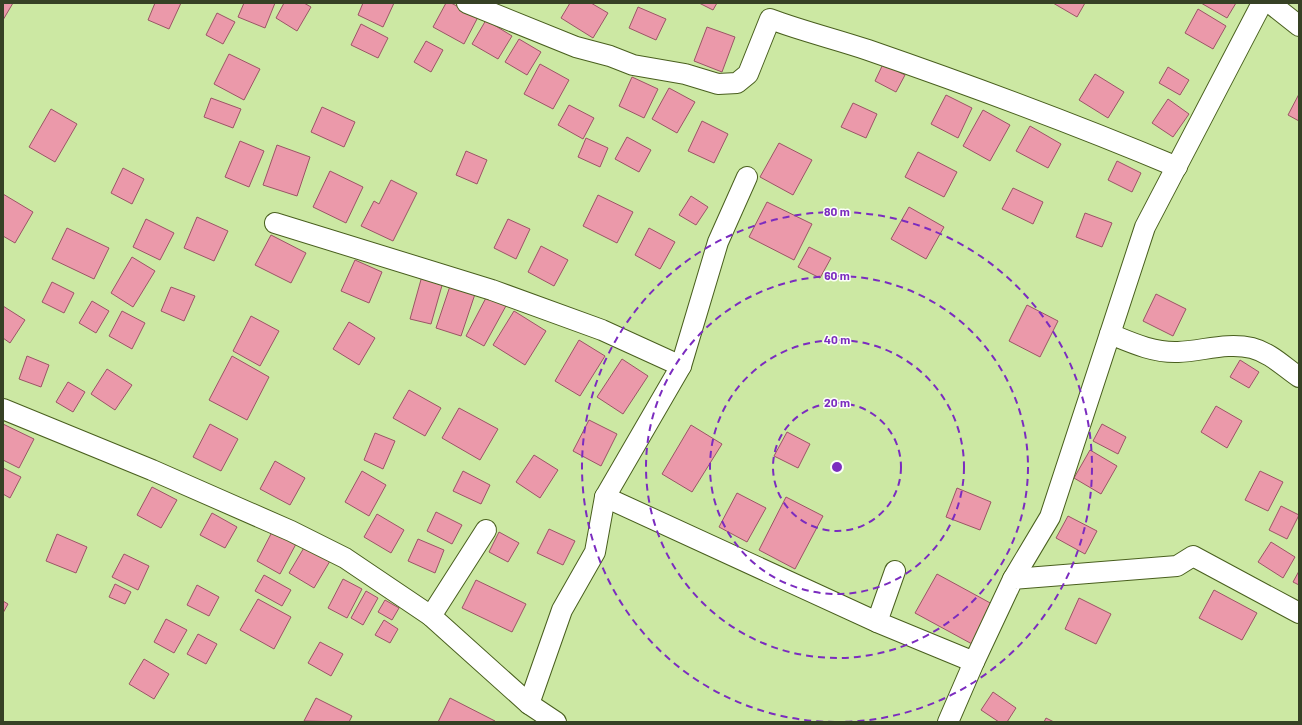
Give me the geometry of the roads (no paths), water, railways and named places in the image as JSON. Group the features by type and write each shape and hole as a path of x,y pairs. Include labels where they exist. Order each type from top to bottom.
{"street":[{"path":"467,3 532,31 576,47 610,56 633,65 685,74 718,84 737,83 748,74 771,11 804,31 841,41 940,75 1177,167"},
{"path":"948,722 1013,579 1050,517 1145,227 1262,3"},
{"path":"1270,3 1299,26"},
{"path":"529,704 562,610 595,552 605,497 681,366 718,242 747,178"},
{"path":"275,223 492,290 602,330 681,366"},
{"path":"1110,334 1147,349 1178,352 1212,347 1252,348 1272,357 1299,377"},
{"path":"3,409 152,470 291,531 345,558 431,616 529,704 556,722"},
{"path":"605,497 877,622 974,662"},
{"path":"431,616 486,530"},
{"path":"1013,579 1177,566 1193,556 1299,613"},
{"path":"877,622 895,571"}]}
